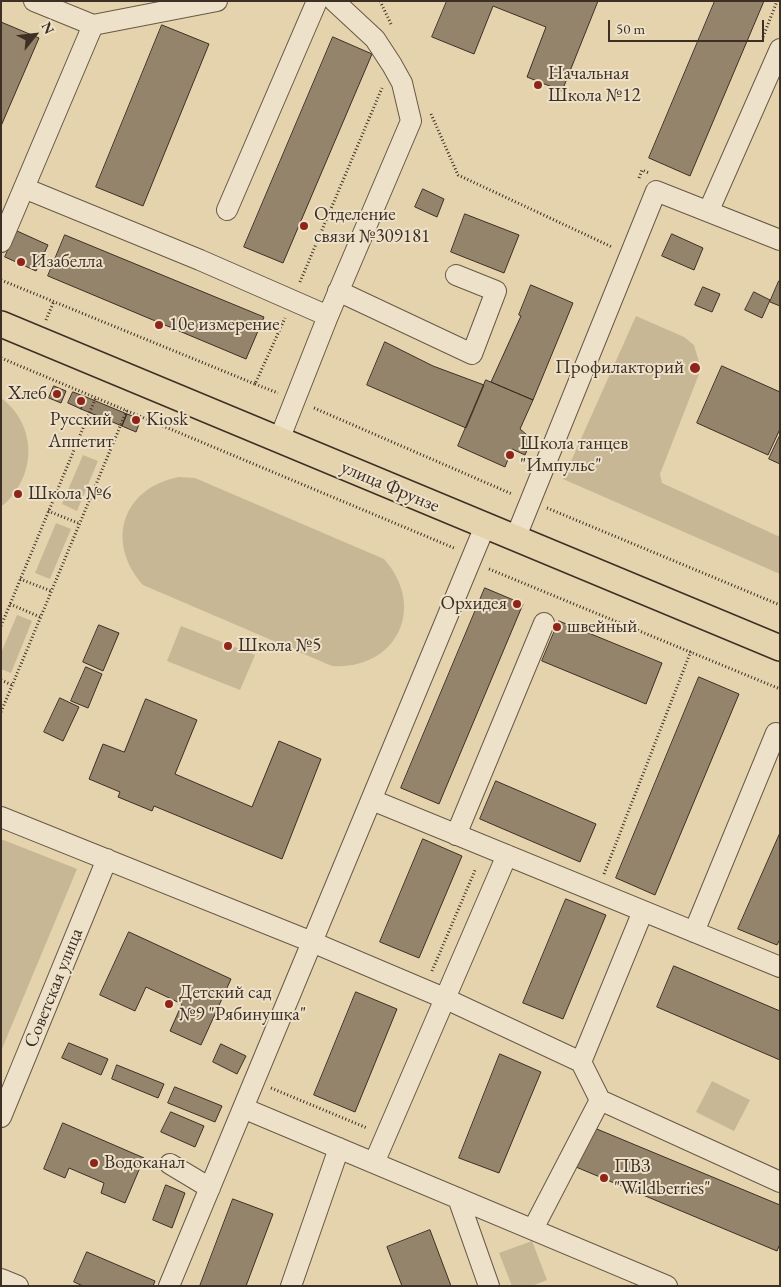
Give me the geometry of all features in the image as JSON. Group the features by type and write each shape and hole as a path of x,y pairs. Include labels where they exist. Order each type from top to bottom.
{"main road":[{"name":"улица Фрунзе","path":"1,324 780,648"}],"street":[{"path":"34,1 93,25 217,1"},
{"path":"227,210 317,1"},
{"path":"279,440 338,291 411,121 402,83 392,65 375,40 334,1"},
{"path":"1,242 93,25"},
{"path":"710,210 780,48"},
{"path":"24,188 200,260 328,316"},
{"path":"515,539 656,191 710,210 780,240"},
{"path":"338,291 472,354 496,291 456,275"},
{"path":"169,1286 486,526"},
{"path":"456,835 544,623"},
{"path":"694,932 776,732"},
{"path":"372,800 780,967"},
{"path":"1,817 108,858 312,942 444,998 581,1062 600,1100 780,1182"},
{"path":"374,1163 507,855"},
{"name":"Советская улица","path":"1,1117 108,858"},
{"path":"581,1062 643,911"},
{"path":"533,1230 600,1100"},
{"path":"243,1108 533,1230 628,1277 667,1286"},
{"path":"291,1286 339,1148"},
{"path":"170,1164 210,1188"},
{"path":"458,1198 489,1286"},
{"path":"1,1279 18,1286"}],"path":[{"path":"1,358 473,556 486,568 780,689"},
{"path":"1,626 96,397"},
{"path":"1,712 78,523 127,410"},
{"path":"530,501 780,605"},
{"path":"48,511 78,523"},
{"path":"20,579 51,591"},
{"path":"10,604 40,617"},
{"path":"596,892 691,651"},
{"path":"1,680 12,685"},
{"path":"424,990 476,868"},
{"path":"268,1087 373,1130"}],"shaded area":[{"path":"636,316 684,337 694,345 701,369 660,474 662,483 780,537 780,574 563,479"},
{"path":"1,398 22,423 27,437 28,452 26,468 21,482 13,495 1,507"},
{"path":"83,455 98,461 77,511 62,504"},
{"path":"179,477 195,478 384,559 397,578 403,597 404,615 398,632 388,647 374,658 355,665 332,666 143,585 131,568 125,552 123,535 125,519 133,505 144,492 160,483"},
{"path":"56,523 71,529 50,579 35,573"},
{"path":"17,615 32,621 11,673 1,669 1,653"},
{"path":"181,626 255,655 240,690 167,661"},
{"path":"1,839 77,869 1,1051"},
{"path":"712,1081 750,1100 734,1131 696,1112"},
{"path":"532,1241 547,1280 532,1286 512,1286 499,1253"}],"building":[{"path":"447,1 598,1 562,91 527,77 546,27 493,6 474,54 432,37"},
{"path":"715,1 764,1 690,176 649,158"},
{"path":"1,22 39,38 1,126"},
{"path":"162,25 209,44 143,206 96,187"},
{"path":"333,37 372,54 283,263 244,247"},
{"path":"423,189 444,199 437,217 415,207"},
{"path":"465,214 519,235 504,273 451,252"},
{"path":"17,231 48,245 36,271 5,257"},
{"path":"672,234 703,248 694,270 662,256"},
{"path":"65,235 264,317 246,359 48,276"},
{"path":"780,281 780,306 770,302"},
{"path":"531,285 573,303 533,400 491,382 521,316 519,315"},
{"path":"703,287 720,294 712,312 695,305"},
{"path":"754,292 770,300 762,318 745,310"},
{"path":"385,342 433,366 484,385 466,428 367,385"},
{"path":"722,366 780,392 780,429 768,455 697,423"},
{"path":"486,380 533,400 520,429 527,435 528,448 525,455 512,449 505,467 458,446"},
{"name":"Хлеб","path":"54,386 66,391 61,403 49,398"},
{"path":"73,392 86,397 81,409 68,403"},
{"path":"86,397 127,414 122,426 81,409"},
{"path":"127,414 141,419 136,432 122,426"},
{"path":"780,435 780,464 769,459"},
{"path":"485,588 523,604 439,804 401,788"},
{"path":"559,621 662,663 646,704 542,661"},
{"path":"99,625 119,633 103,671 83,662"},
{"path":"86,667 102,674 88,708 71,701"},
{"path":"699,677 739,694 655,895 616,878"},
{"path":"60,698 79,707 63,741 44,732"},
{"path":"146,699 197,720 175,774 252,807 279,741 321,759 282,859 154,806 152,811 118,797 120,792 89,779 103,744 124,752"},
{"path":"496,781 596,824 580,862 480,819"},
{"path":"780,833 780,939 777,945 738,929"},
{"path":"423,839 462,856 419,958 380,942"},
{"path":"566,899 606,915 563,1019 523,1003"},
{"path":"129,932 231,979 201,1045 170,1031 182,1004 146,987 135,1011 100,995"},
{"path":"674,966 780,1011 780,1060 657,1007"},
{"path":"356,992 397,1009 355,1112 314,1095"},
{"path":"69,1043 108,1059 101,1075 62,1058"},
{"path":"221,1044 246,1056 237,1074 213,1062"},
{"path":"500,1054 541,1072 499,1173 459,1158"},
{"path":"117,1065 164,1084 158,1098 112,1079"},
{"path":"175,1087 222,1106 215,1122 168,1103"},
{"path":"171,1112 204,1126 195,1147 161,1132"},
{"name":"Водоканал","path":"63,1123 144,1158 125,1203 101,1193 104,1183 69,1168 65,1178 44,1169"},
{"path":"592,1127 780,1205 780,1244 777,1251 576,1167"},
{"path":"166,1185 185,1193 172,1228 153,1220"},
{"path":"233,1199 273,1214 246,1286 200,1286"},
{"path":"430,1230 451,1286 402,1286 387,1247"},
{"path":"87,1252 155,1281 153,1286 83,1286 74,1282"}],"place":[{"name":"Начальная Школа №12","path":"538,85"},
{"name":"Отделение связи №309181","path":"304,226"},
{"name":"Изабелла","path":"21,262"},
{"name":"10е измерение","path":"159,325"},
{"name":"Профилакторий","path":"695,368"},
{"name":"Хлеб","path":"57,394"},
{"name":"Русский Аппетит","path":"81,401"},
{"name":"Kiosk","path":"136,420"},
{"name":"Школа танцев \"Импульс\"","path":"510,455"},
{"name":"Школа №6","path":"18,494"},
{"name":"Орхидея","path":"517,604"},
{"name":"швейный","path":"557,627"},
{"name":"Школа №5","path":"228,646"},
{"name":"Детский сад №9 \"Рябинушка\"","path":"169,1004"},
{"name":"Водоканал","path":"94,1163"},
{"name":"ПВЗ \"Wildberries\"","path":"604,1178"}]}
